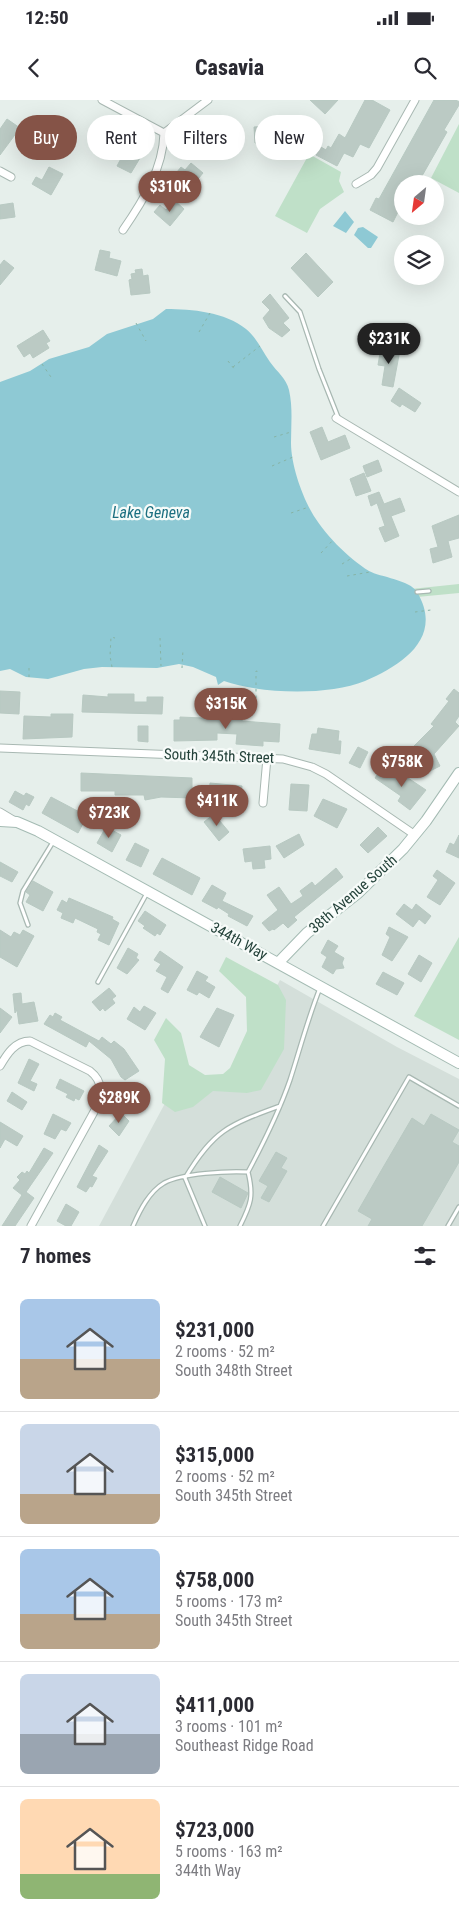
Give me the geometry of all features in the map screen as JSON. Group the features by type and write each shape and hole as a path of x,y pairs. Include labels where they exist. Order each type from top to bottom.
{"street":[{"path":"102,100 164,133"},
{"path":"164,133 208,100"},
{"path":"356,184 371,176 377,168 415,100"},
{"path":"123,230 150,186 159,165 164,149 164,133"},
{"path":"0,171 12,177"},
{"path":"338,419 459,492"},
{"name":"South 345th Street","path":"0,748 266,758 298,763 326,774 415,836"},
{"path":"263,803 266,758"},
{"name":"38th Avenue South","path":"278,963 307,933 369,882 415,836 459,773"},
{"path":"0,812 17,822"},
{"path":"0,821 17,822"},
{"name":"344th Way","path":"17,822 149,890 459,1064"},
{"path":"0,1066 18,1044 27,1041 36,1042 90,1072 98,1080 101,1093 92,1114 31,1226"}],"lane":[{"path":"285,296 300,312 338,419"},
{"path":"417,592 429,591"},
{"path":"28,924 20,903 23,891 54,840"},
{"path":"98,982 149,890"},
{"path":"240,1226 250,1205 253,1190 248,1172 280,1106 290,1080 308,1017 320,987"},
{"path":"323,1226 409,1077 459,1106"},
{"path":"185,1178 199,1154 219,1133 240,1120 280,1106"},
{"path":"133,1226 140,1210 152,1194 165,1183 226,1172 248,1172"},
{"path":"185,1178 205,1226"},
{"path":"448,1226 459,1207"}],"path":[{"path":"199,332 210,313"},
{"path":"136,323 146,341"},
{"path":"233,367 260,346"},
{"path":"228,361 235,370"},
{"path":"42,364 53,380"},
{"path":"274,437 291,432"},
{"path":"272,466 293,457"},
{"path":"291,513 309,507"},
{"path":"321,553 334,539"},
{"path":"342,564 352,558"},
{"path":"347,576 370,572"},
{"path":"415,612 431,610"},
{"path":"112,667 110,656 111,637 115,638"},
{"path":"160,638 161,666"},
{"path":"182,668 183,649"},
{"path":"29,665 29,677"},
{"path":"256,698 256,672 260,672"}],"shaded area":[{"path":"280,980 397,1047 459,1079 459,1226 99,1226 170,1094 229,1079"}],"green space":[{"path":"459,124 459,193 444,185 444,175 433,175"},
{"path":"306,160 320,160 341,172 339,181 344,192 320,209 307,233 275,216"},
{"path":"459,584 459,593 417,597 411,589"},
{"path":"459,937 459,1040 414,1016"},
{"path":"226,957 278,985 286,1000 284,1049 261,1090 247,1093 213,1091 193,1107 175,1112 162,1103 165,1059 154,1040 166,1018 181,1033 189,1065 205,1075 223,1074 230,1068 247,1031 246,997 219,971"}],"water":[{"path":"345,211 354,222 346,233 333,226"},
{"path":"363,227 378,237 371,248 368,248 354,235 358,228"},
{"name":"Lake Geneva","path":"166,309 208,313 238,323 253,336 286,382 289,390 292,416 291,451 297,478 311,511 322,528 361,566 374,573 408,584 417,592 424,608 426,623 422,636 405,658 393,667 350,686 294,692 256,689 224,681 218,685 216,677 193,667 179,664 157,668 102,667 84,669 48,679 26,677 10,669 0,671 0,382 30,371 49,359 89,347 107,334 153,319"}],"building":[{"path":"310,100 338,100 325,114"},
{"path":"365,100 372,100 390,110 369,148 360,144 353,157 344,153 337,166 323,159 323,148 326,150 328,146 331,148 339,134 345,138"},
{"path":"434,100 456,100 459,102 444,130 447,132 423,175 394,175 393,222 370,210 376,198 379,199"},
{"path":"7,119 15,125 15,135 0,155 0,129"},
{"path":"120,160 139,160 131,173 117,166"},
{"path":"191,163 203,173 189,190 173,177 181,167 185,170"},
{"path":"49,167 63,174 51,195 32,184 36,177 42,180"},
{"path":"174,200 184,209 170,226 154,212 160,205 166,210"},
{"path":"13,203 15,217 0,219 0,205"},
{"path":"100,250 110,252 109,258 121,261 117,276 95,270"},
{"path":"306,253 333,282 318,297 291,268"},
{"path":"4,260 14,268 0,285 0,265"},
{"path":"142,269 143,276 148,275 150,293 131,295 129,280 132,279 131,274 136,273 135,270"},
{"path":"270,294 289,318 283,323 290,330 282,337 269,328 263,318 270,310 262,302"},
{"path":"43,330 50,341 46,343 49,348 33,358 30,353 24,357 17,346"},
{"path":"381,347 400,350 393,387 382,385 385,366 378,365"},
{"path":"399,388 421,403 415,412 402,404 400,407 391,401"},
{"path":"322,427 328,442 345,435 350,448 321,460 310,432"},
{"path":"378,460 382,471 367,477 363,466"},
{"path":"364,473 371,491 356,496 350,479"},
{"path":"379,492 384,504 400,498 405,511 391,516 399,536 385,542 379,528 385,526 377,503 371,506 368,496"},
{"path":"459,515 459,538 448,541 452,557 433,563 430,549 438,547 432,526"},
{"path":"454,689 459,693 459,716 455,722 459,726 434,754 440,766 430,771 425,761 412,748 434,726 431,724 449,701 446,699"},
{"path":"0,691 20,692 19,714 0,713"},
{"path":"108,694 134,694 134,702 147,702 147,697 163,697 162,714 82,712 83,695 108,697"},
{"path":"227,708 235,709 234,716 243,716 242,721 280,724 279,742 263,741 263,746 236,744 237,734 217,733 217,740 174,741 174,720 180,720 180,717 226,719"},
{"path":"51,714 73,714 72,737 23,739 24,716 51,717"},
{"path":"138,726 148,726 148,742 138,741"},
{"path":"318,728 339,731 338,741 341,741 340,754 309,749 312,734 317,734"},
{"path":"358,747 368,752 360,768 349,763"},
{"path":"381,769 395,778 399,772 426,790 410,810 398,801 401,796 375,778"},
{"path":"81,773 192,778 192,798 161,797 145,800 144,795 115,795 115,791 81,791"},
{"path":"210,783 242,786 241,799 209,796"},
{"path":"291,784 309,785 307,811 289,810"},
{"path":"15,791 24,796 26,793 34,797 29,806 26,804 23,810 9,802"},
{"path":"51,797 87,816 78,833 42,813"},
{"path":"323,799 347,809 337,828 314,816"},
{"path":"214,814 229,832 219,841 204,822"},
{"path":"106,827 121,835 112,852 97,843"},
{"path":"378,827 387,836 368,853 360,845"},
{"path":"299,834 304,845 284,858 276,846"},
{"path":"459,835 459,858 446,852 450,843 454,845"},
{"path":"135,843 149,850 141,867 126,860"},
{"path":"270,846 271,859 264,860 265,868 253,869 252,861 245,862 243,849"},
{"path":"162,858 200,878 192,895 153,874"},
{"path":"0,862 18,872 12,882 0,876"},
{"path":"336,868 343,877 294,917 297,920 288,928 283,923 274,930 269,931 262,923 278,910 267,895 279,887 291,904 303,896 300,891 312,882 315,886"},
{"path":"437,870 455,883 440,905 427,897 438,880 433,876"},
{"path":"33,881 53,892 43,911 26,902 30,895 26,892"},
{"path":"212,885 226,893 222,901 253,916 247,926 228,916 229,914 218,907 217,909 202,901"},
{"path":"69,898 113,917 112,919 119,923 109,945 98,940 101,934 97,932 98,929 75,918 73,923 61,918 63,913 57,910 62,900 67,903"},
{"path":"404,904 412,910 416,904 431,916 425,924 419,919 413,927 396,914"},
{"path":"145,911 166,925 160,935 157,933 155,936 143,928 145,926 138,921"},
{"path":"389,927 408,937 392,961 382,955 390,937 386,934"},
{"path":"0,930 11,937 14,932 20,935 23,930 34,936 17,967 0,957"},
{"path":"328,940 338,946 334,952 344,958 342,963 344,968 336,969 333,974 322,967 327,957 321,953"},
{"path":"128,948 138,954 136,958 139,960 127,974 117,968"},
{"path":"160,951 183,967 168,993 161,989 167,977 156,971 161,964 154,960"},
{"path":"419,955 432,963 421,982 408,974"},
{"path":"197,971 208,977 205,981 215,987 209,998 199,992 197,995 187,990"},
{"path":"383,972 404,983 397,995 376,984"},
{"path":"109,988 116,996 112,999 115,1003 105,1011 103,1008 100,1011 92,1002"},
{"path":"21,993 22,1004 34,1002 38,1021 19,1024 17,1010 15,1013 13,994"},
{"path":"144,1006 156,1013 145,1030 127,1019 134,1007 140,1012"},
{"path":"0,1008 12,1017 0,1033"},
{"path":"217,1008 234,1015 219,1047 200,1037"},
{"path":"55,1013 62,1017 60,1020 99,1041 102,1037 111,1044 114,1041 124,1049 139,1071 125,1080 121,1077 111,1059 89,1041 86,1047 44,1024 50,1015 53,1017"},
{"path":"29,1059 39,1064 30,1081 37,1084 34,1091 18,1083"},
{"path":"60,1079 84,1091 79,1100 75,1098 74,1101 66,1097 68,1094 56,1088"},
{"path":"133,1089 142,1094 135,1110 125,1105"},
{"path":"12,1092 27,1102 22,1110 7,1101"},
{"path":"121,1113 129,1121 119,1136 109,1126"},
{"path":"53,1114 71,1123 66,1131 61,1129 55,1139 44,1134"},
{"path":"431,1114 459,1130 452,1142 459,1146 459,1162 422,1226 368,1226 372,1219 358,1211 412,1118 424,1126"},
{"path":"0,1122 23,1136 17,1146 5,1139 0,1148"},
{"path":"99,1145 108,1151 92,1176 97,1178 92,1187 90,1186 86,1192 77,1187"},
{"path":"44,1148 53,1153 26,1192 34,1198 15,1226 2,1226 22,1195 13,1188 20,1180 17,1177 22,1172 25,1174 27,1171 29,1173"},
{"path":"276,1152 287,1158 281,1168 287,1171 269,1202 261,1198 268,1186 259,1181"},
{"path":"220,1177 248,1193 241,1208 212,1192"},
{"path":"66,1204 79,1212 71,1226 66,1226 57,1221"}]}
